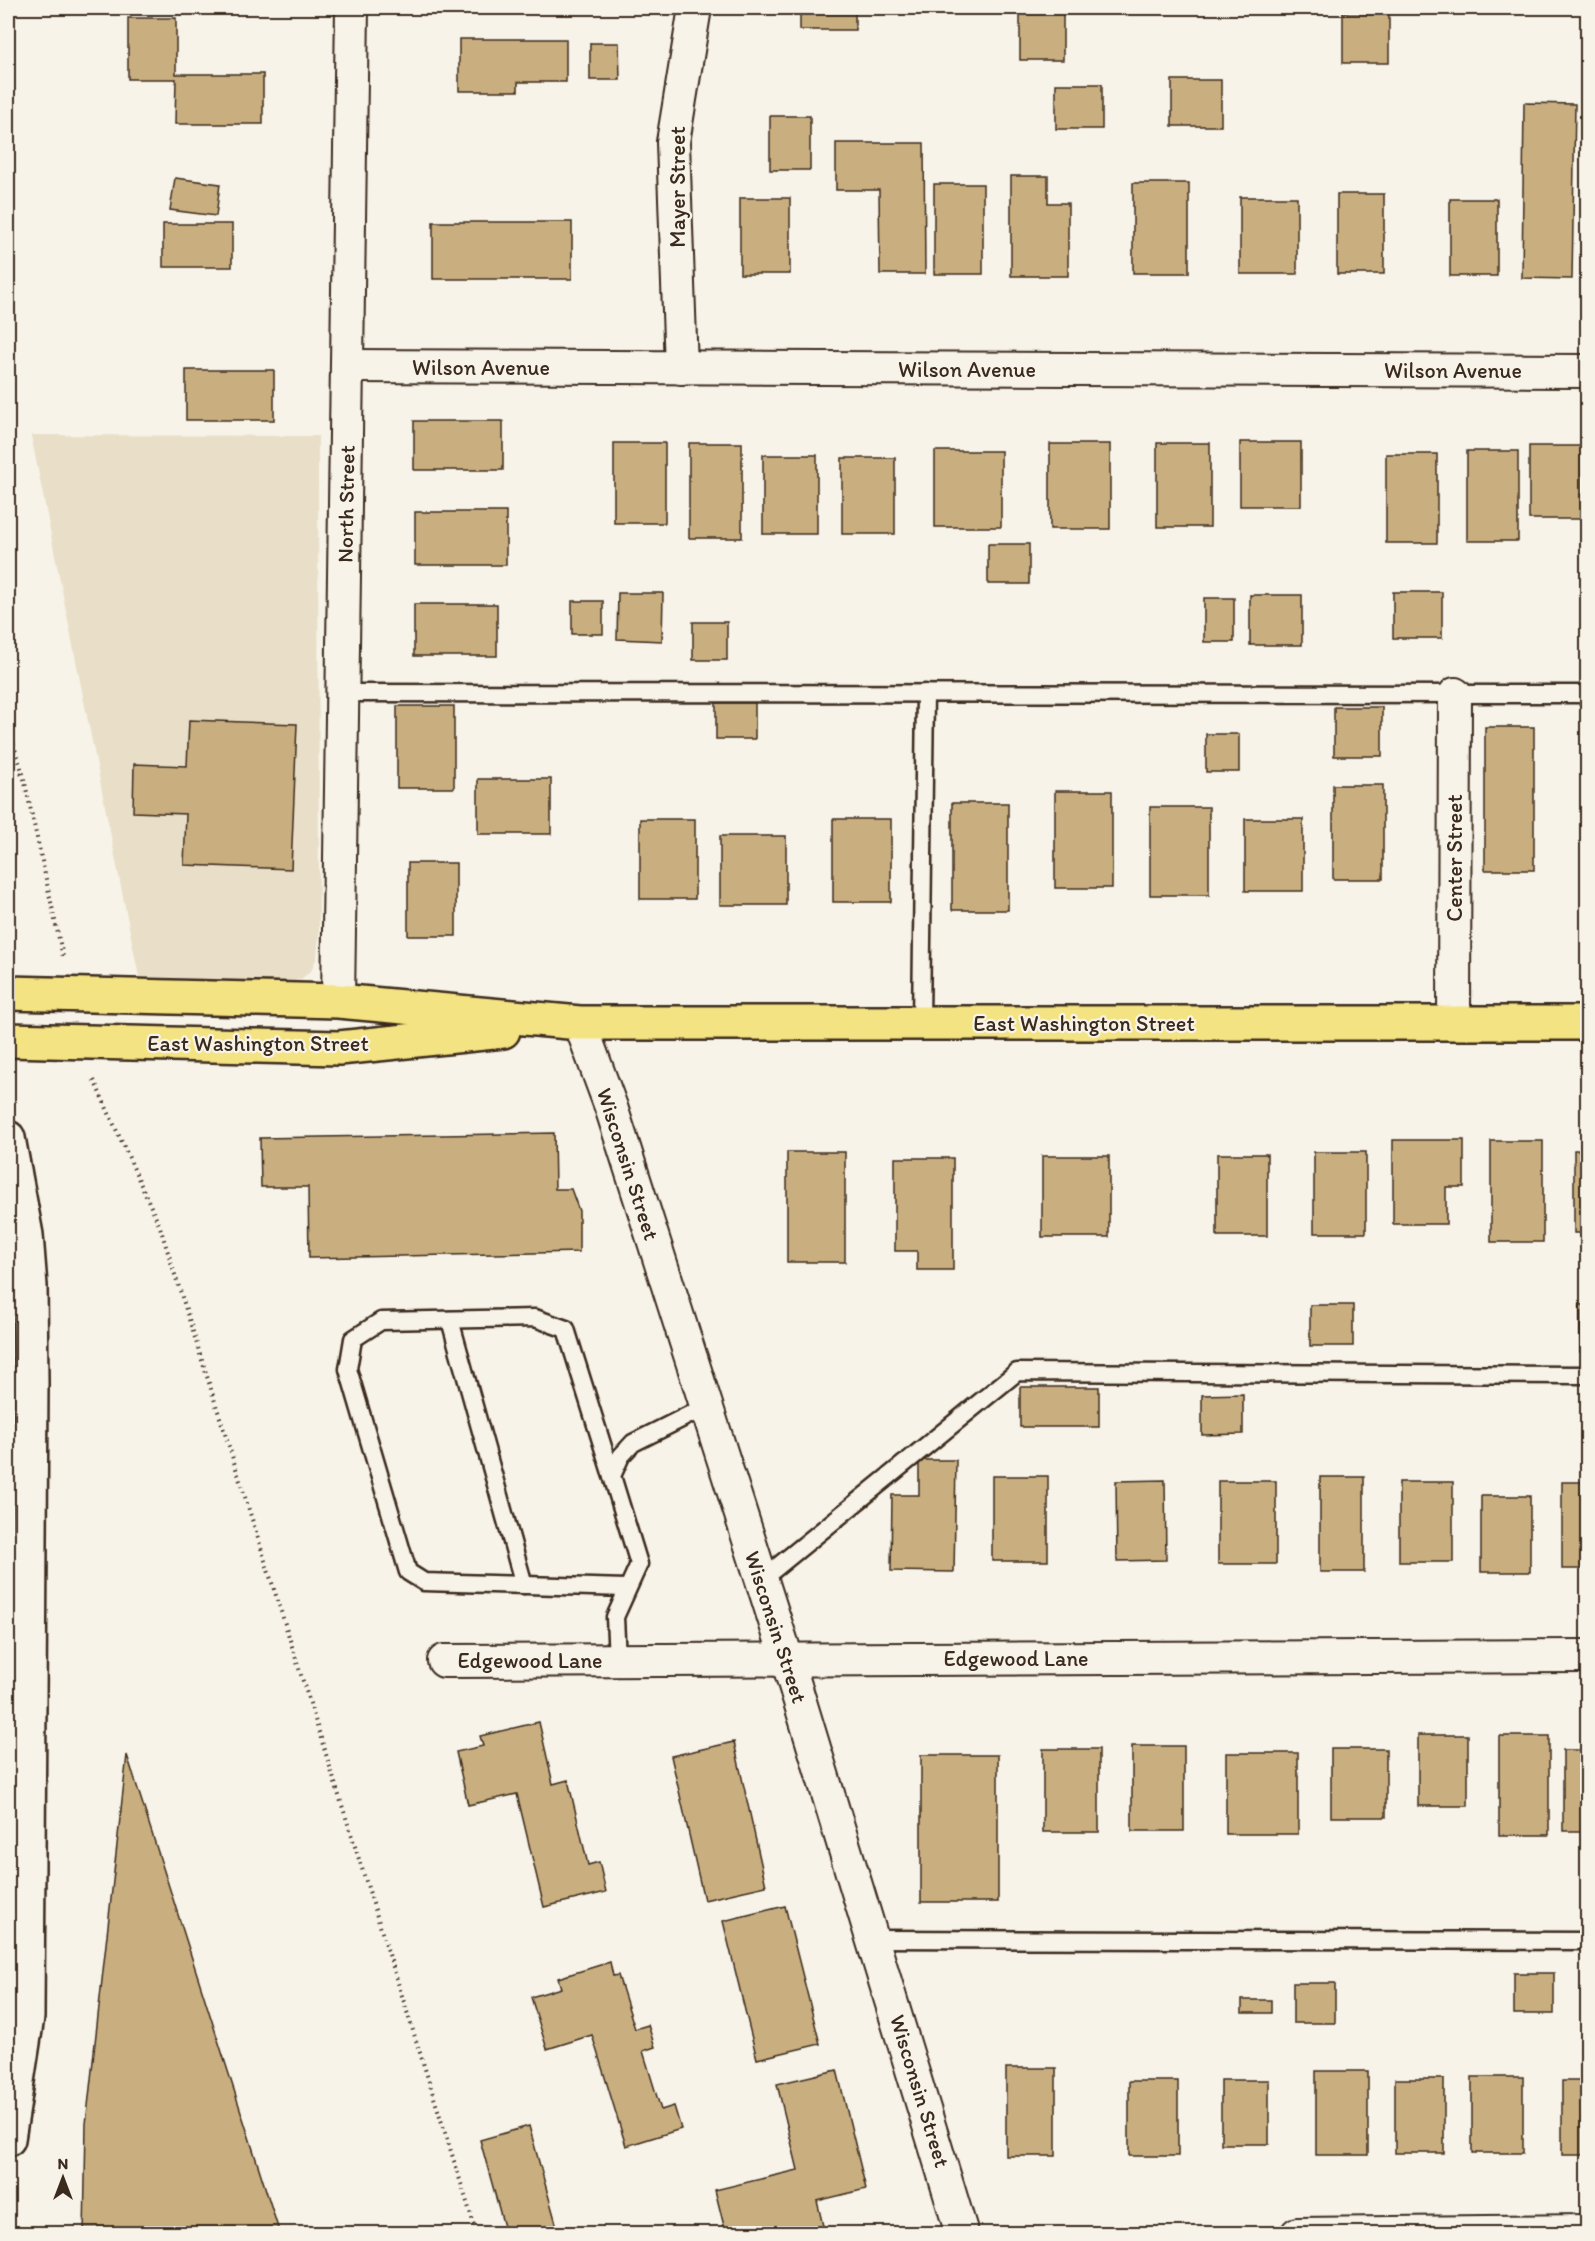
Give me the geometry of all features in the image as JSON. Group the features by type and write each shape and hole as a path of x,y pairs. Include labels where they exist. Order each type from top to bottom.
{"main road":[{"name":"East Washington Street","path":"8,993 338,1001 580,1023 1587,1023"},
{"name":"East Washington Street","path":"8,1040 339,1048 580,1023"}],"street":[{"name":"North Street","path":"338,1001 352,8"},
{"name":"Mayer Street","path":"681,368 673,142 695,8"},
{"name":"Wilson Avenue","path":"347,366 1587,371"},
{"name":"Center Street","path":"1454,1023 1455,694"},
{"name":"Wisconsin Street","path":"580,1023 611,1107 787,1659 963,2234"},
{"path":"8,1138 26,1235 30,1286 31,1465 27,2017 8,2139"},
{"name":"Edgewood Lane","path":"444,1661 1587,1656"},
{"path":"1297,2234 1587,2231"}],"lane":[{"path":"344,693 1587,694"},
{"path":"921,1023 925,693"},
{"path":"617,1660 615,1617 626,1588 639,1564 566,1329 535,1318 381,1321 353,1339 348,1369 408,1572 424,1582 626,1588"},
{"path":"450,1320 524,1585"},
{"path":"761,1580 1017,1372 1587,1375"},
{"path":"612,1476 621,1456 633,1443 705,1407"},
{"path":"874,1939 1587,1941"}],"path":[{"path":"8,727 23,774 59,944 74,995"},
{"path":"8,771 23,774"},
{"path":"79,1040 105,1108 160,1227 477,2234"}],"shaded area":[{"path":"31,435 318,436 319,935 317,957 311,971 300,980 288,982 139,977"}],"building":[{"path":"800,8 855,8 855,30 800,30"},
{"path":"1020,11 1063,11 1063,60 1020,60"},
{"path":"1343,12 1389,12 1389,63 1343,63"},
{"path":"128,18 176,18 176,74 263,74 263,124 175,124 176,79 128,79"},
{"path":"459,39 566,39 566,82 518,82 518,91 459,91"},
{"path":"590,43 619,43 620,80 590,80"},
{"path":"1172,80 1221,80 1221,126 1172,126"},
{"path":"1056,84 1102,84 1102,129 1056,129"},
{"path":"1524,103 1575,104 1572,279 1522,278"},
{"path":"770,116 810,116 810,170 770,170"},
{"path":"836,143 924,143 925,274 880,274 879,190 836,190"},
{"path":"1011,176 1048,176 1048,203 1068,203 1068,276 1011,276"},
{"path":"175,178 220,184 216,216 170,210"},
{"path":"1133,183 1189,183 1189,273 1133,273"},
{"path":"934,184 983,184 983,274 934,274"},
{"path":"1337,194 1384,194 1384,274 1337,274"},
{"path":"1240,197 1297,197 1297,274 1240,274"},
{"path":"740,198 790,198 790,274 740,274"},
{"path":"1450,199 1497,199 1497,276 1450,276"},
{"path":"433,222 572,222 572,279 433,279"},
{"path":"163,224 232,224 232,267 163,267"},
{"path":"186,370 274,370 274,420 186,420"},
{"path":"414,421 503,421 503,470 414,470"},
{"path":"1240,442 1301,442 1301,506 1240,506"},
{"path":"614,443 665,443 665,523 614,523"},
{"path":"689,443 742,443 742,538 689,538"},
{"path":"1157,443 1210,443 1210,527 1157,527"},
{"path":"1050,444 1110,444 1110,529 1050,529"},
{"path":"1529,446 1582,446 1582,519 1529,519"},
{"path":"935,451 1001,451 1001,527 935,527"},
{"path":"1467,451 1518,451 1518,541 1467,541"},
{"path":"1386,454 1437,454 1437,543 1386,543"},
{"path":"763,455 817,455 817,534 763,534"},
{"path":"842,458 895,458 895,534 842,534"},
{"path":"415,512 506,512 506,565 415,565"},
{"path":"988,544 1029,544 1029,584 988,584"},
{"path":"1393,592 1442,592 1442,638 1393,638"},
{"path":"618,593 663,593 662,641 617,639"},
{"path":"1250,595 1302,595 1302,645 1250,645"},
{"path":"1204,598 1234,598 1234,642 1204,642"},
{"path":"572,601 603,601 603,634 572,634"},
{"path":"414,604 497,604 497,656 414,656"},
{"path":"693,622 727,622 727,660 693,660"},
{"path":"716,703 755,703 755,739 716,739"},
{"path":"397,706 454,706 454,788 397,788"},
{"path":"1334,707 1382,707 1382,756 1334,756"},
{"path":"189,720 297,724 291,869 184,865 186,814 133,812 134,764 187,766"},
{"path":"1485,727 1534,727 1534,870 1485,870"},
{"path":"1206,734 1239,734 1239,772 1206,772"},
{"path":"478,779 551,779 551,834 478,834"},
{"path":"1333,785 1383,785 1383,879 1333,879"},
{"path":"1055,791 1112,791 1112,888 1055,888"},
{"path":"952,803 1008,803 1008,910 952,910"},
{"path":"1150,807 1209,807 1209,895 1150,895"},
{"path":"640,819 695,819 695,899 640,899"},
{"path":"833,819 891,819 891,902 833,902"},
{"path":"1245,819 1303,819 1303,891 1245,891"},
{"path":"720,836 786,836 786,905 720,905"},
{"path":"408,863 456,863 456,936 408,936"},
{"path":"554,1133 555,1189 571,1189 579,1211 579,1252 309,1258 308,1187 261,1187 260,1138"},
{"path":"1393,1140 1464,1140 1464,1187 1446,1187 1446,1224 1393,1224"},
{"path":"1491,1141 1543,1141 1543,1242 1491,1242"},
{"path":"1574,1150 1588,1150 1588,1233 1574,1233"},
{"path":"787,1152 845,1152 845,1262 787,1262"},
{"path":"1314,1152 1366,1152 1366,1233 1314,1233"},
{"path":"1217,1154 1267,1154 1267,1236 1217,1236"},
{"path":"1042,1156 1109,1156 1109,1237 1042,1237"},
{"path":"895,1158 953,1158 953,1270 917,1270 917,1251 895,1251"},
{"path":"1310,1305 1353,1305 1353,1346 1310,1346"},
{"path":"1580,1305 1588,1305 1588,1352 1580,1352"},
{"path":"1020,1387 1099,1387 1099,1427 1020,1427"},
{"path":"1243,1394 1243,1434 1202,1435 1202,1395"},
{"path":"919,1460 956,1460 954,1572 891,1571 892,1495 919,1495"},
{"path":"992,1476 1048,1476 1048,1561 992,1561"},
{"path":"1320,1477 1364,1477 1364,1572 1320,1572"},
{"path":"1165,1480 1166,1560 1117,1561 1116,1481"},
{"path":"1218,1481 1276,1481 1276,1564 1218,1564"},
{"path":"1399,1482 1453,1482 1453,1562 1399,1562"},
{"path":"1562,1482 1588,1482 1588,1569 1562,1569"},
{"path":"1481,1496 1530,1496 1530,1572 1481,1572"},
{"path":"539,1722 553,1784 568,1780 588,1865 599,1862 606,1892 544,1907 517,1794 468,1805 456,1752 483,1746 480,1736"},
{"path":"1418,1735 1468,1735 1468,1806 1418,1806"},
{"path":"1499,1736 1549,1736 1549,1835 1499,1835"},
{"path":"734,1742 766,1886 704,1900 671,1756"},
{"path":"1132,1746 1184,1746 1184,1831 1132,1831"},
{"path":"1043,1749 1099,1749 1099,1832 1043,1832"},
{"path":"1331,1749 1386,1749 1386,1817 1331,1817"},
{"path":"1563,1750 1588,1750 1588,1831 1563,1831"},
{"path":"1226,1753 1298,1753 1298,1834 1226,1834"},
{"path":"127,1755 280,2234 84,2234 86,2124"},
{"path":"921,1755 998,1755 998,1902 921,1902"},
{"path":"785,1906 820,2044 757,2059 723,1921"},
{"path":"610,1962 613,1976 618,1975 635,2029 648,2025 655,2047 643,2051 661,2110 674,2106 681,2129 626,2146 592,2035 547,2049 531,1997 561,1988 558,1978"},
{"path":"1514,1973 1554,1973 1554,2014 1514,2014"},
{"path":"1293,1983 1335,1983 1335,2023 1293,2023"},
{"path":"1242,2000 1271,2000 1271,2013 1242,2013"},
{"path":"1006,2068 1056,2068 1056,2156 1006,2156"},
{"path":"837,2070 866,2189 817,2201 824,2230 807,2234 748,2234 747,2229 726,2234 715,2190 798,2170 777,2084"},
{"path":"1316,2071 1368,2071 1368,2155 1316,2155"},
{"path":"1472,2077 1523,2077 1523,2153 1472,2153"},
{"path":"1395,2079 1444,2079 1444,2153 1395,2153"},
{"path":"1221,2080 1269,2080 1269,2144 1221,2144"},
{"path":"1129,2081 1178,2081 1178,2156 1129,2156"},
{"path":"1562,2081 1588,2081 1588,2155 1562,2155"},
{"path":"529,2126 559,2234 506,2234 480,2140"}]}
